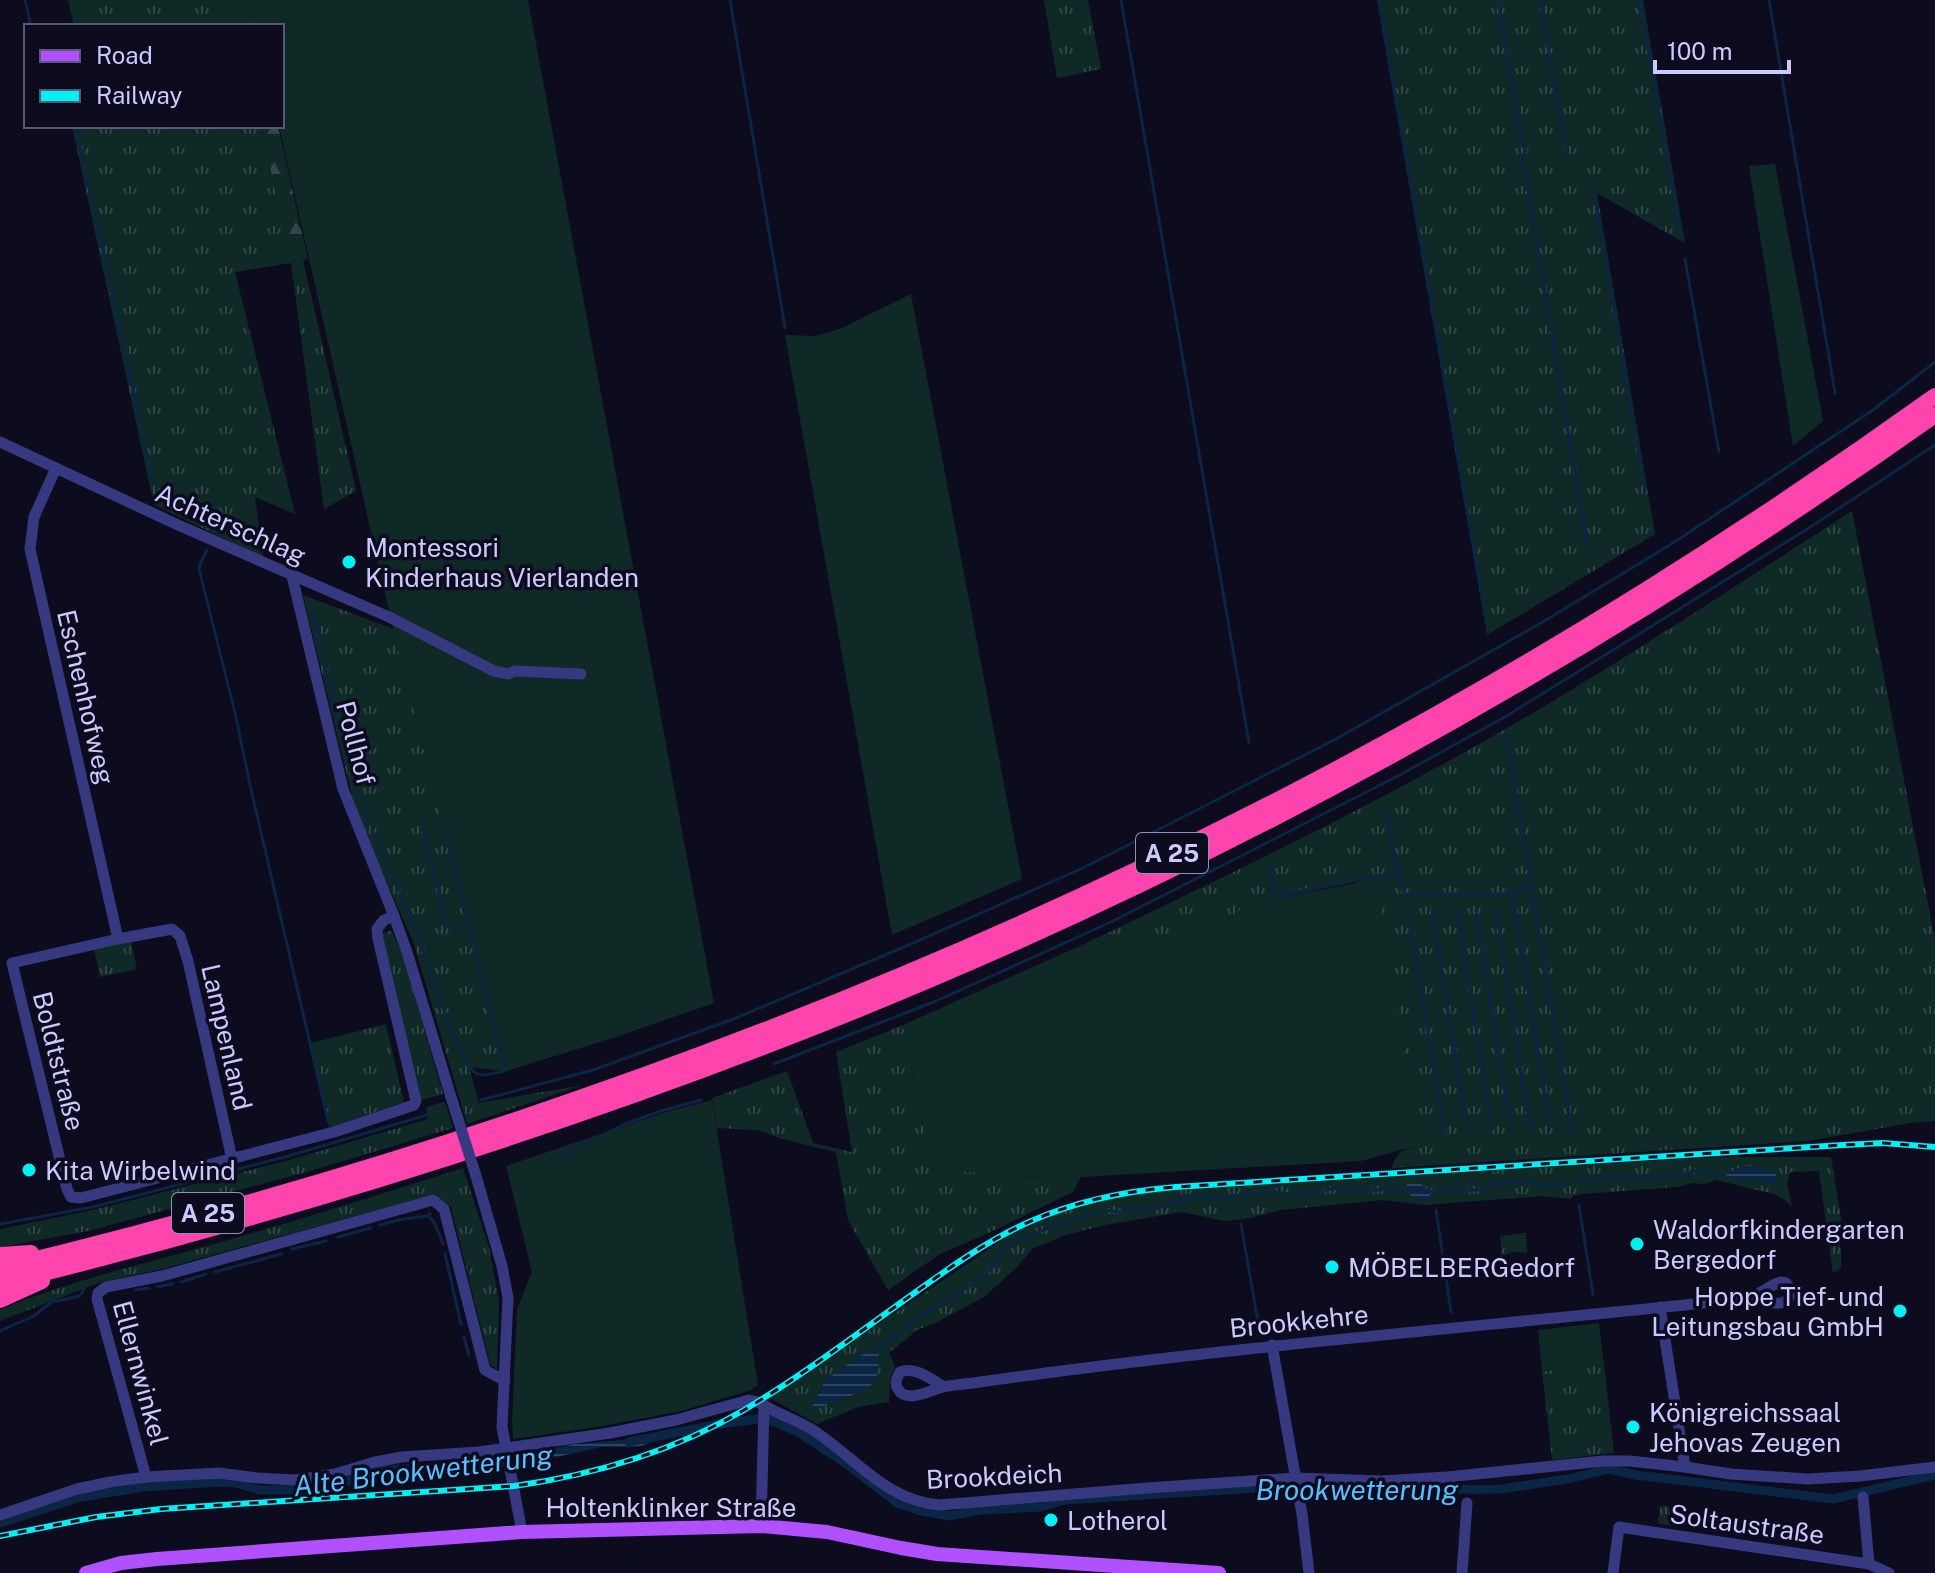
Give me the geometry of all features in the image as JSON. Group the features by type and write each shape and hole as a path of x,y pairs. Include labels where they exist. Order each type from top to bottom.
{"highway":[{"name":"A 25","path":"0,1284 586,1096 825,1006 1040,915 1260,810 1487,684 1709,551 1935,396"},
{"name":"A 25","path":"0,1268 75,1258 347,1190 590,1111 926,981 1046,928 1266,823 1470,712 1717,563 1935,415"},
{"path":"0,1255 75,1258"},
{"path":"0,1300 75,1258"}],"main road":[{"name":"Holtenklinker Straße","path":"86,1573 121,1563 157,1559 522,1532 761,1526 827,1532 937,1554 1219,1573"}],"street":[{"name":"Achterschlag","path":"0,442 292,576 389,617 494,671 508,674 515,671 581,674"},
{"name":"Eschenhofweg","path":"56,468 34,517 30,549 118,939"},
{"name":"Pollhof","path":"292,576 343,789 394,916 421,995 502,1266 508,1298 505,1381"},
{"name":"Boldtstraße","path":"118,939 12,963 71,1197 81,1198 334,1132 414,1105 416,1101 378,939 377,929 384,920 394,916"},
{"name":"Lampenland","path":"118,939 172,929 180,936 232,1159"},
{"name":"Ellernwinkel","path":"146,1477 97,1299 98,1293 106,1287 162,1276 433,1200 444,1209 485,1370 505,1381"},
{"name":"Brookkehre","path":"944,1387 1107,1363 1751,1298"},
{"path":"1660,1307 1685,1467"},
{"path":"1272,1345 1297,1484 1309,1573"},
{"path":"505,1381 502,1427 522,1532"},
{"name":"Brookdeich","path":"0,1515 77,1489 146,1477 219,1473 295,1480 335,1474 402,1457 505,1449 610,1433 676,1420 749,1400 758,1402 765,1416 813,1430 900,1496 929,1504 953,1505 1147,1488 1478,1475 1603,1461 1630,1461 1731,1474 1822,1479 1935,1467"},
{"path":"761,1526 765,1416"},
{"name":"Soltaustraße","path":"1863,1497 1869,1564"},
{"path":"1462,1573 1467,1503"},
{"name":"Soltaustraße","path":"1613,1573 1619,1527 1869,1564 1889,1573"}],"green space":[{"path":"68,0 233,0 239,24 74,24"},
{"path":"233,0 250,0 256,24 239,24"},
{"path":"250,0 528,0 714,1003 506,1071 393,629 279,128 284,128 284,24 256,24"},
{"path":"1044,0 1088,0 1101,69 1057,78"},
{"path":"1377,0 1643,0 1685,243 1597,193 1655,534 1487,635"},
{"path":"72,128 261,128 291,262 303,260 356,491 324,509 291,263 235,272 295,514 255,497 263,557 154,505"},
{"path":"261,128 278,128 308,259 291,262"},
{"path":"1775,164 1823,421 1793,446 1749,166"},
{"path":"911,294 1022,879 892,935 785,335 816,336 842,328"},
{"path":"1852,511 1935,940 1935,1121 1808,1141 1392,1168 1402,1151 1421,1147 1356,882 1249,903 1225,922 1176,930 1172,940 1082,945 1298,840 1457,757 1596,675"},
{"path":"303,595 393,629 506,1071 469,1067 479,1103 583,1085 467,1124 413,941 357,816"},
{"path":"1374,880 1421,1148 1404,1149 1361,1161 1081,1177 1002,1176 931,1167 903,1025 1082,945 1171,940 1176,930 1225,922 1249,903"},
{"path":"391,930 402,953 443,1094 418,1101 381,935"},
{"path":"131,941 137,969 100,977 94,949"},
{"path":"386,1024 404,1102 329,1128 310,1043"},
{"path":"903,1025 931,1167 1002,1176 1081,1177 1073,1192 940,1254 888,1290 848,1220 836,1152 758,1130 717,1128 712,1098 787,1071 813,1143 852,1152 836,1052"},
{"path":"712,1100 758,1385 751,1390 682,1411 513,1439 517,1309 532,1272 506,1166 666,1112"},
{"path":"445,1102 453,1128 310,1171 88,1231 0,1247 0,1229 93,1210 286,1161 428,1119 426,1107"},
{"path":"1831,1157 1842,1224 1838,1225 1841,1268 1833,1273 1819,1171 1790,1172 1787,1183 1792,1207 1774,1194 1716,1180 1677,1187 1581,1194 1571,1199 1542,1196 1425,1205 1383,1200 1281,1210 1225,1221 1182,1212 1105,1225 1065,1235 1032,1249 984,1297 917,1330 889,1353 895,1366 890,1379 889,1402 858,1407 817,1424 770,1398 1011,1234 1060,1213 1108,1199 1137,1193 1676,1159","holes":["858,1357 858,1394 812,1407 825,1380"]},
{"path":"463,1168 489,1247 499,1301 497,1369 490,1364 451,1207 434,1194 162,1269 101,1282 0,1321 0,1310 52,1290 274,1227"},
{"path":"1526,1233 1527,1253 1502,1255 1500,1236"},
{"path":"1599,1323 1604,1365 1542,1371 1538,1330"},
{"path":"1604,1365 1614,1453 1552,1460 1542,1371"},
{"path":"1660,1506 1678,1508 1676,1526 1658,1524"}],"water":[{"path":"1750,1165 1775,1173 1777,1180 1769,1184 1758,1179 1747,1181 1722,1175"},
{"path":"1407,1184 1421,1184 1430,1190 1429,1201 1413,1198 1406,1189"},
{"path":"872,1350 879,1354 877,1374 871,1386 817,1409 812,1407 825,1380"},
{"path":"634,1439 655,1441 638,1447 602,1447 515,1466 513,1457 575,1444"}],"waterway":[{"path":"25,0 31,24"},
{"path":"730,0 785,328"},
{"path":"1121,0 1249,743"},
{"path":"1379,0 1485,612"},
{"path":"1498,0 1522,144 1526,151 1520,158 1525,171 1587,544"},
{"path":"1540,0 1566,153"},
{"path":"1640,0 1681,239"},
{"path":"1769,0 1835,393"},
{"path":"76,128 153,482"},
{"path":"1594,192 1645,491"},
{"path":"1685,259 1719,452"},
{"path":"481,1100 593,1070 736,1018 1083,868 1336,739 1541,623 1673,543 1873,410 1935,362"},
{"path":"774,1064 936,1001 1111,922 1396,777 1503,718 1815,524 1935,445"},
{"path":"207,550 199,569 328,1121"},
{"path":"311,604 337,716 369,821"},
{"path":"1506,733 1573,1136"},
{"path":"1386,808 1404,894 1513,894 1532,886"},
{"path":"421,822 447,925 450,929 459,928"},
{"path":"372,830 410,915 445,1013 469,1067 477,1074 485,1075 505,1071 445,830"},
{"path":"1269,866 1274,897 1357,879 1386,877 1398,872"},
{"path":"1513,894 1550,1127"},
{"path":"1407,909 1445,1135"},
{"path":"1496,909 1530,1128"},
{"path":"1432,910 1467,1129"},
{"path":"1476,910 1511,1129"},
{"path":"1457,911 1492,1130"},
{"path":"559,1156 625,1124 701,1100"},
{"path":"0,1224 93,1207 285,1157 427,1115"},
{"path":"1578,1180 1673,1177 1699,1170 1725,1175"},
{"path":"1428,1192 1455,1188 1480,1190 1504,1181 1526,1181 1549,1187 1567,1182"},
{"path":"872,1350 972,1284 995,1265 1007,1245 1061,1223 1105,1210 1148,1211 1194,1197 1275,1192 1296,1195 1334,1188 1347,1191 1409,1189"},
{"path":"1579,1205 1593,1295"},
{"path":"1436,1210 1451,1312"},
{"path":"380,1225 430,1214"},
{"path":"429,1216 443,1244"},
{"path":"1241,1224 1259,1328"},
{"path":"338,1237 371,1228"},
{"path":"292,1249 326,1241"},
{"path":"215,1272 281,1254"},
{"path":"445,1254 461,1324"},
{"path":"181,1282 206,1274"},
{"path":"157,1287 172,1284"},
{"path":"135,1290 149,1288"},
{"path":"0,1331 32,1317 52,1302 80,1296 84,1289"},
{"path":"464,1337 469,1355"},
{"name":"Brookwetterung","path":"629,1442 720,1424 770,1420 796,1431 844,1462 897,1503 949,1516 980,1510 1041,1507 1065,1500 1321,1484 1392,1490 1501,1489 1609,1469 1833,1499 1935,1475"},
{"name":"Alte Brookwetterung","path":"0,1523 81,1497 144,1487 219,1482 259,1490 298,1490 340,1484 378,1471 512,1461"}],"railway":[{"path":"0,1536 96,1517 161,1509 514,1486 574,1475 633,1459 690,1438 744,1410 1000,1237 1065,1208 1119,1194 1176,1187 1843,1145 1883,1143 1935,1147"}],"place":[{"name":"Montessori Kinderhaus Vierlanden","path":"349,562"},
{"name":"Kita Wirbelwind","path":"29,1170"},
{"name":"Waldorfkindergarten Bergedorf","path":"1637,1244"},
{"name":"MÖBELBERGedorf","path":"1332,1267"},
{"name":"Hoppe Tief- und Leitungsbau GmbH","path":"1900,1311"},
{"name":"Königreichssaal Jehovas Zeugen","path":"1633,1427"},
{"name":"Lotherol","path":"1051,1520"}]}
